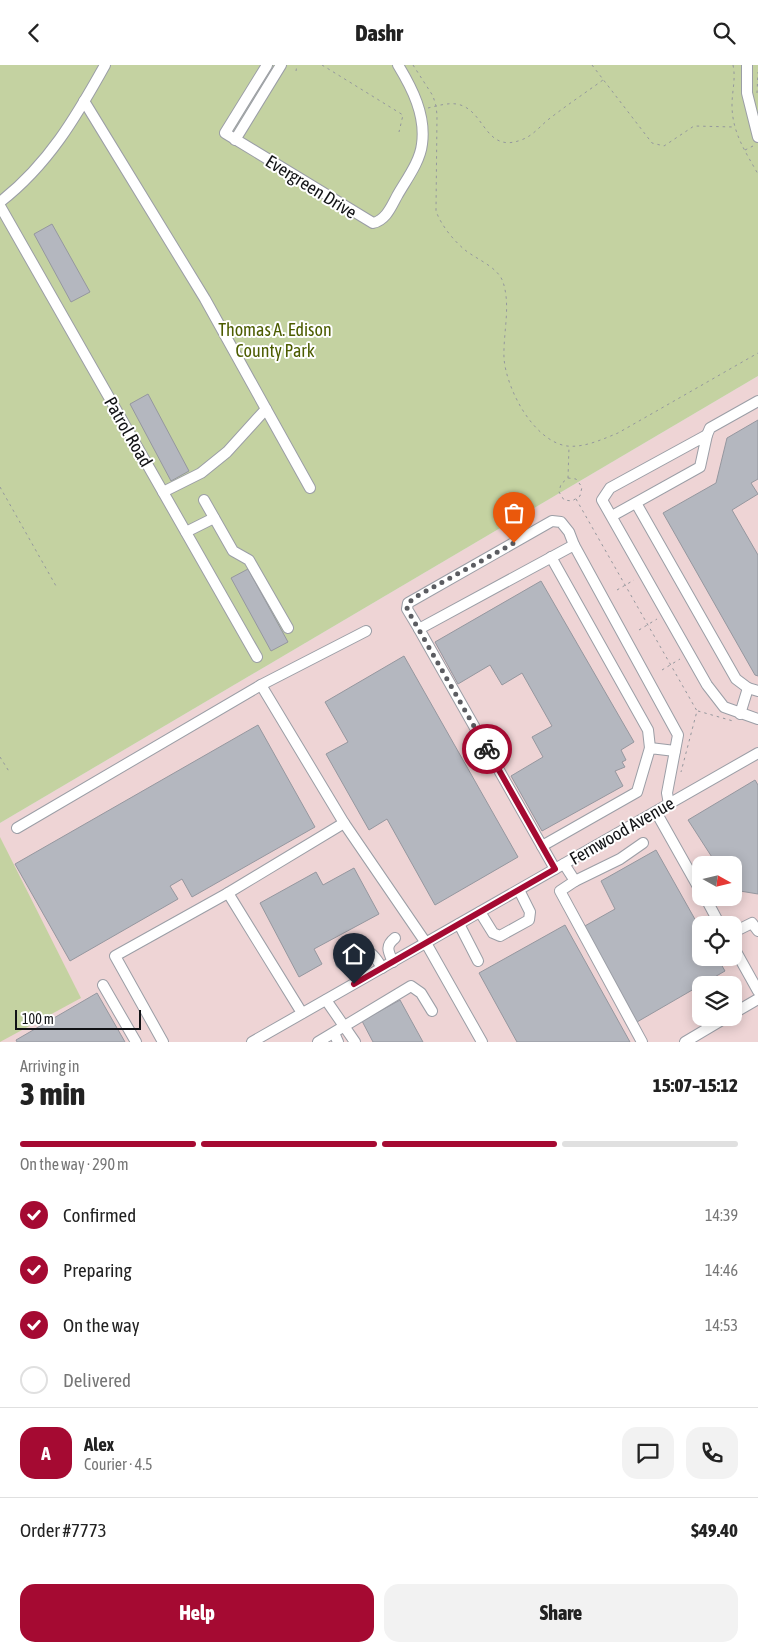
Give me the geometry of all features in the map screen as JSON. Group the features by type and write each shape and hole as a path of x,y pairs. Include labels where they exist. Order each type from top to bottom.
{"street":[{"path":"0,202 19,187 58,145 105,65"},
{"name":"Evergreen Drive","path":"267,65 225,133 368,222 379,222 386,215 415,164 422,145 419,107 398,65"},
{"path":"235,140 281,65"},
{"path":"747,65 747,93 756,141"},
{"path":"84,101 205,299 310,487"},
{"name":"Patrol Road","path":"0,206 257,657"},
{"path":"612,516 700,467 706,435 710,428 758,401"},
{"path":"163,492 200,473 227,451 266,409"},
{"path":"706,435 610,488 602,501 707,685 724,707 740,719 758,719"},
{"path":"204,500 233,551 250,560 288,628"},
{"path":"636,503 736,679 753,690 740,719"},
{"path":"186,532 214,518"},
{"path":"575,881 542,846 407,609 408,603 552,521 561,522 569,532 574,545 678,735 667,793 669,804"},
{"path":"419,629 574,545"},
{"path":"542,846 637,792 650,748 648,729 551,557"},
{"path":"17,828 261,685 366,631"},
{"path":"261,685 344,823 426,943 482,1042"},
{"path":"650,748 675,751"},
{"name":"Fernwood Avenue","path":"252,1042 758,753"},
{"path":"656,812 692,875"},
{"path":"163,1042 116,956 228,893 344,823"},
{"path":"642,1042 560,891 575,881 620,859 643,843"},
{"path":"480,912 493,933 500,936 529,920 530,912 519,890"},
{"path":"228,893 302,1013"},
{"path":"742,928 752,923 758,931"},
{"path":"459,924 478,961"},
{"path":"393,962 387,950 388,943 395,938"},
{"path":"341,963 364,951 369,951 373,953 382,968"},
{"path":"742,961 757,986"},
{"path":"103,985 136,1042"},
{"path":"318,1042 336,1037 343,1027 411,986 421,993 432,1011"},
{"path":"742,1008 758,999"},
{"path":"326,1000 355,1042"},
{"path":"685,1042 711,1026"}],"path":[{"path":"296,71 297,65"},
{"path":"322,65 403,115"},
{"path":"413,65 436,106 438,151 436,211 439,219 463,248 492,269 503,281 506,316 505,370 512,393 518,404 543,432 556,442 569,446 585,444 618,433 758,353"},
{"path":"592,65 603,80 608,83 652,143 658,146 664,146 694,126 734,127"},
{"path":"733,65 735,79 732,104 734,127 744,150 758,174"},
{"path":"758,72 758,99"},
{"path":"427,108 462,105 473,113 488,134 494,139 520,141 533,134 603,80"},
{"path":"403,115 409,113"},
{"path":"399,132 403,115"},
{"path":"744,150 756,141"},
{"path":"568,478 576,479 582,487 580,496 568,501 561,497 560,488 568,478 569,446"},
{"path":"0,487 56,586"},
{"path":"576,499 697,711 681,772"},
{"path":"616,590 634,580"},
{"path":"639,630 657,619"},
{"path":"662,670 680,659"},
{"path":"697,711 740,719"},
{"path":"0,757 10,773"}],"shaded area":[{"path":"758,376 758,1042 0,1042 0,823"}],"green space":[{"name":"Thomas A. Edison County Park","path":"0,65 758,65 758,376 0,823"},
{"path":"0,837 81,998 0,1042"}],"building":[{"path":"52,224 90,292 71,302 34,234"},
{"path":"148,394 189,471 171,481 130,404"},
{"path":"758,420 758,479 751,483 758,494 732,510 758,555 758,676 755,675 663,513 716,483 727,438"},
{"path":"248,569 288,642 271,651 231,578"},
{"path":"541,581 634,742 621,750 626,760 622,762 625,767 615,771 623,786 542,831 511,776 543,757 532,737 552,726 522,673 502,685 490,665 458,684 435,642"},
{"path":"404,656 518,857 435,905 387,819 369,830 326,754 348,742 325,702"},
{"path":"258,725 315,827 192,897 182,879 170,886 178,899 70,961 15,864"},
{"path":"755,780 758,785 758,894 742,891 742,856 711,856 688,820"},
{"path":"656,850 693,916 692,966 722,966 725,971 716,976 692,976 692,990 637,1022 583,927 615,909 601,881"},
{"path":"354,868 379,914 314,949 322,964 299,977 260,903 316,872 323,885"},
{"path":"565,925 630,1042 517,1042 479,973"},
{"path":"97,993 125,1042 17,1042 16,1040"},
{"path":"400,1000 423,1042 373,1042 362,1021"}],"way so far":[{"path":"487,749 407,609 408,603 419,595 514,543"}],"route":[{"path":"354,984 555,869 487,749"}]}
